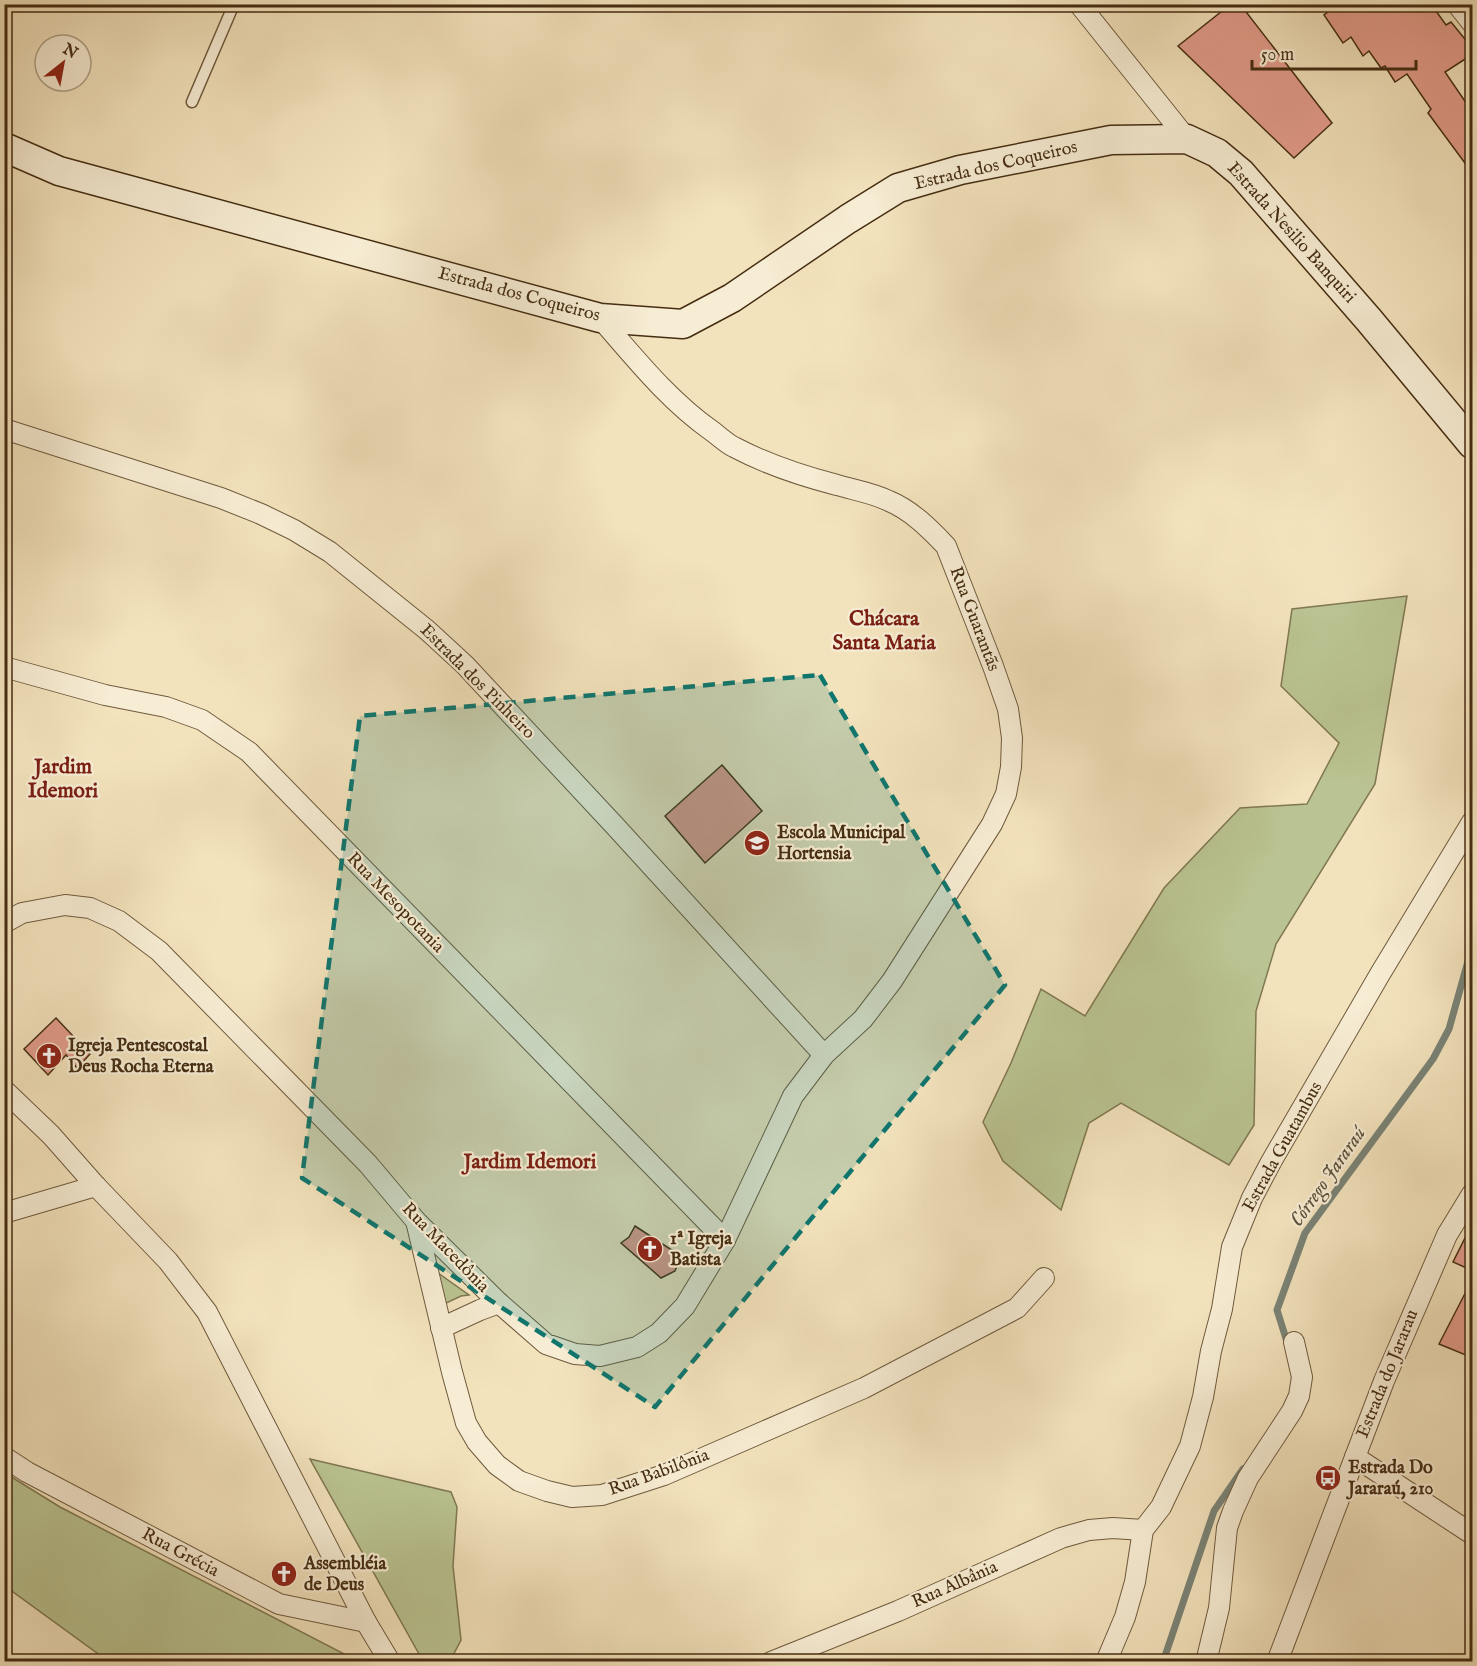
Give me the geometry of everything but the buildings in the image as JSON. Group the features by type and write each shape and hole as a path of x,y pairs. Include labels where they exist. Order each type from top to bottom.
{"street":[{"name":"Estrada Nesilio Banquiri","path":"1079,4 1187,139 1217,153 1241,173 1473,444"},
{"path":"1457,4 1473,23"},
{"name":"Estrada dos Coqueiros","path":"4,147 59,171 600,318 683,324 732,298 898,188 960,170 1111,140 1187,139"},
{"name":"Rua Guarantãs","path":"600,318 654,380 700,423 732,446 771,464 889,501 915,516 934,533 946,546 1008,709 1012,738 1011,767 1006,794 992,824 892,981 863,1019 824,1055"},
{"name":"Estrada dos Pinheiro","path":"4,429 221,498 294,530 330,552 427,630 465,665 824,1055"},
{"name":"Rua Mesopotania","path":"4,667 105,695 166,706 202,720 249,752 725,1240"},
{"name":"Estrada Guatambus","path":"1143,1530 1161,1507 1190,1446 1222,1309 1232,1247 1252,1198 1380,974 1473,822"},
{"name":"Rua Macedônia","path":"4,923 22,913 65,905 90,908 119,921 159,951 368,1164 416,1221 499,1304 546,1344 575,1354 600,1356 637,1347 659,1333 685,1306 725,1240 793,1096 824,1055"},
{"path":"4,1090 51,1136 168,1261 207,1312 366,1622 390,1662"},
{"path":"4,1213 96,1186"},
{"name":"Estrada do Jararau","path":"1277,1662 1384,1381 1447,1235 1473,1194"},
{"name":"Rua Babilônia","path":"416,1221 466,1423 477,1443 497,1465 519,1481 572,1497 602,1495 664,1474 864,1388 1017,1308 1044,1278"},
{"path":"441,1328 499,1304"},
{"path":"1206,1662 1219,1608 1227,1528 1248,1478 1292,1411 1299,1396 1302,1377 1294,1342"},
{"name":"Rua Grécia","path":"4,1457 27,1472 279,1604 366,1622"},
{"path":"1355,1457 1473,1534"},
{"name":"Rua Albânia","path":"771,1662 898,1611 1061,1538 1089,1530 1113,1528 1143,1530"},
{"path":"1106,1662 1125,1617 1135,1582 1143,1530"}],"lane":[{"path":"192,102 234,4"}],"highlighted area":[{"path":"820,675 1005,985 655,1407 302,1178 360,716"}],"green space":[{"path":"1407,596 1375,784 1276,944 1256,1011 1254,1125 1229,1165 1121,1103 1089,1123 1061,1210 1003,1161 983,1122 1011,1063 1041,989 1085,1016 1164,888 1240,808 1307,804 1339,743 1281,686 1292,609"},
{"path":"431,1268 469,1295 461,1296 440,1306"},
{"path":"310,1459 451,1492 457,1507 453,1566 461,1640 450,1661 423,1661"},
{"path":"5,1473 60,1507 354,1661 108,1661 5,1586"}],"waterway":[{"name":"Córrego Jararaú","path":"1288,1345 1277,1310 1305,1233 1433,1059 1449,1029 1472,947"},
{"name":"Córrego Jararaú","path":"1163,1662 1214,1511 1243,1469"}],"place":[{"name":"Escola Municipal Hortensia","path":"757,843"},
{"name":"Igreja Pentescostal Deus Rocha Eterna","path":"49,1056"},
{"name":"1ª Igreja Batista","path":"650,1249"},
{"name":"Estrada Do Jararaú, 210","path":"1328,1478"},
{"name":"Assembléia de Deus","path":"284,1574"}],"district":[{"name":"Chácara Santa Maria","path":"884,631"},
{"name":"Jardim Idemori","path":"63,779"},
{"name":"Jardim Idemori","path":"530,1162"}]}
